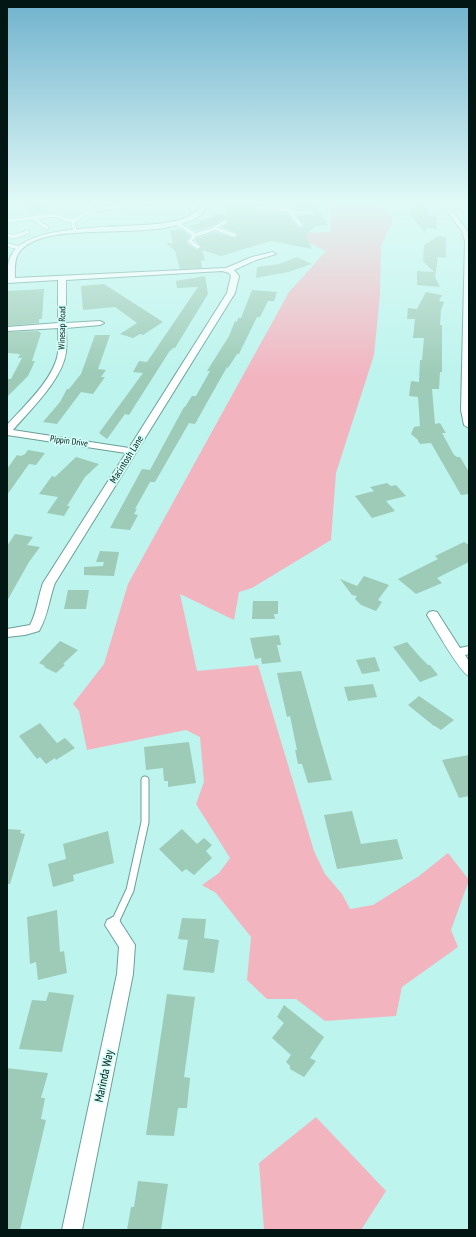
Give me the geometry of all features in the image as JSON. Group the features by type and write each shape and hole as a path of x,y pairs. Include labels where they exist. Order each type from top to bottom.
{"street":[{"path":"13,260 9,281 227,270 250,260"},
{"path":"467,260 466,410 469,425"},
{"name":"Macintosh Lane","path":"7,633 30,630 35,628 38,624 42,612 44,596 49,583 231,293 235,276 234,273 227,270"},
{"name":"Winesap Road","path":"7,432 56,372 62,353 62,278"},
{"path":"7,329 100,324"},
{"name":"Pippin Drive","path":"7,432 132,451"},
{"path":"433,615 469,671"},
{"path":"456,652 469,650"},
{"name":"Marinda Way","path":"72,1230 125,974 127,945 112,925"}],"lane":[{"path":"112,925 130,890 145,822 145,780"}],"shaded area":[{"path":"318,260 381,260 380,295 374,355 336,473 331,540 252,588 239,592 234,620 180,594 197,671 258,665 314,851 325,874 342,894 350,909 373,905 419,876 448,853 469,880 451,930 458,947 402,987 396,1016 325,1021 296,999 267,999 247,980 251,937 216,893 202,885 219,873 230,858 196,804 204,782 200,737 186,730 87,750 79,711 73,704 104,664 128,584 289,292"},
{"path":"316,1117 386,1191 361,1230 264,1230 259,1163"}],"building":[{"path":"177,260 205,260 201,261 202,268 180,269"},
{"path":"290,260 303,260 312,264 288,272 256,278 257,267 279,264"},
{"path":"423,260 438,260 435,277 440,287 417,285 417,271 434,272"},
{"path":"205,276 208,294 175,348 169,352 129,415 125,414 107,439 99,433 143,373 133,372 139,361 147,362 198,287 177,288 176,281"},
{"path":"104,284 163,322 143,335 140,334 133,338 120,334 137,323 115,307 83,310 81,286"},
{"path":"44,289 42,319 39,319 39,323 7,326 7,291"},
{"path":"252,290 277,292 274,301 268,301 260,317 257,317 239,354 237,354 228,368 227,367 195,424 189,423 155,482 150,482 135,509 137,509 134,514 138,515 130,530 110,528 142,469 150,470 184,407 192,396 196,396 210,371 207,371 229,336 235,321 237,322 238,318 241,318"},
{"path":"426,292 442,295 439,301 444,302 441,310 440,325 442,325 442,372 440,372 439,389 432,389 435,424 440,423 446,433 442,433 454,455 460,457 469,472 469,494 461,495 431,443 420,444 411,434 414,427 420,426 418,397 409,396 411,381 419,382 420,360 422,360 424,338 413,338 415,319 407,319 408,308 417,309"},
{"path":"38,331 41,333 32,361 35,361 28,376 7,397 7,379 11,379 22,358 18,358 20,354 7,353 7,332"},
{"path":"95,335 110,335 98,369 106,370 101,377 105,377 93,394 81,392 57,424 43,422 60,402 67,389 69,389 81,374"},
{"path":"28,450 45,453 36,465 29,464 7,495 7,469 17,455 21,456"},
{"path":"76,457 99,464 85,477 67,506 70,506 64,516 47,513 58,497 39,494 52,476 55,477"},
{"path":"387,483 391,486 396,485 406,496 386,501 395,511 372,518 355,496 374,491 370,487"},
{"path":"15,534 33,537 27,545 40,547 29,562 7,601 7,546"},
{"path":"464,542 469,545 469,562 437,578 442,583 416,594 398,579 438,559 435,556"},
{"path":"100,551 119,552 114,576 84,575 84,567 103,566 104,562 96,562"},
{"path":"364,576 389,585 378,600 382,602 376,611 361,605 355,599 357,596 352,595 340,579 357,586"},
{"path":"68,590 89,590 86,609 64,609"},
{"path":"253,601 278,601 278,614 274,614 275,619 252,619"},
{"path":"279,635 281,645 277,645 281,662 262,664 261,658 255,659 250,638"},
{"path":"60,641 78,650 56,673 39,663"},
{"path":"407,642 438,675 420,682 393,647"},
{"path":"375,657 380,671 362,674 356,660"},
{"path":"301,671 332,780 308,783 302,764 298,764 295,750 297,750 290,716 287,717 277,673"},
{"path":"373,684 377,697 348,701 344,687"},
{"path":"419,696 454,720 441,730 434,726 408,705"},
{"path":"40,723 57,743 65,738 75,748 56,760 55,758 46,764 40,757 37,759 19,736"},
{"path":"189,742 196,783 168,787 168,781 164,781 163,768 146,770 144,747"},
{"path":"469,755 469,796 459,798 442,760"},
{"path":"352,811 361,844 397,839 403,859 337,869 324,815"},
{"path":"7,829 21,830 20,833 25,834 10,884 7,884"},
{"path":"182,829 197,844 204,838 212,845 206,851 212,858 194,875 186,869 182,872 159,849"},
{"path":"108,831 114,863 73,875 74,881 53,887 48,864 66,859 63,844"},
{"path":"57,910 60,952 64,951 67,973 38,980 36,962 30,964 27,917"},
{"path":"182,918 206,919 204,938 219,940 214,973 183,970 188,940 178,939"},
{"path":"49,992 74,995 62,1052 19,1049 32,1000 46,1001"},
{"path":"167,994 195,997 184,1077 190,1078 187,1108 178,1108 174,1136 146,1135"},
{"path":"284,1005 324,1037 310,1058 316,1061 304,1077 290,1069 290,1066 286,1062 291,1055 272,1038 284,1023 277,1017"},
{"path":"7,1068 48,1073 41,1098 45,1098 41,1119 46,1120 20,1230 7,1230"},
{"path":"138,1181 168,1184 161,1230 127,1230 131,1207 134,1207"}]}
